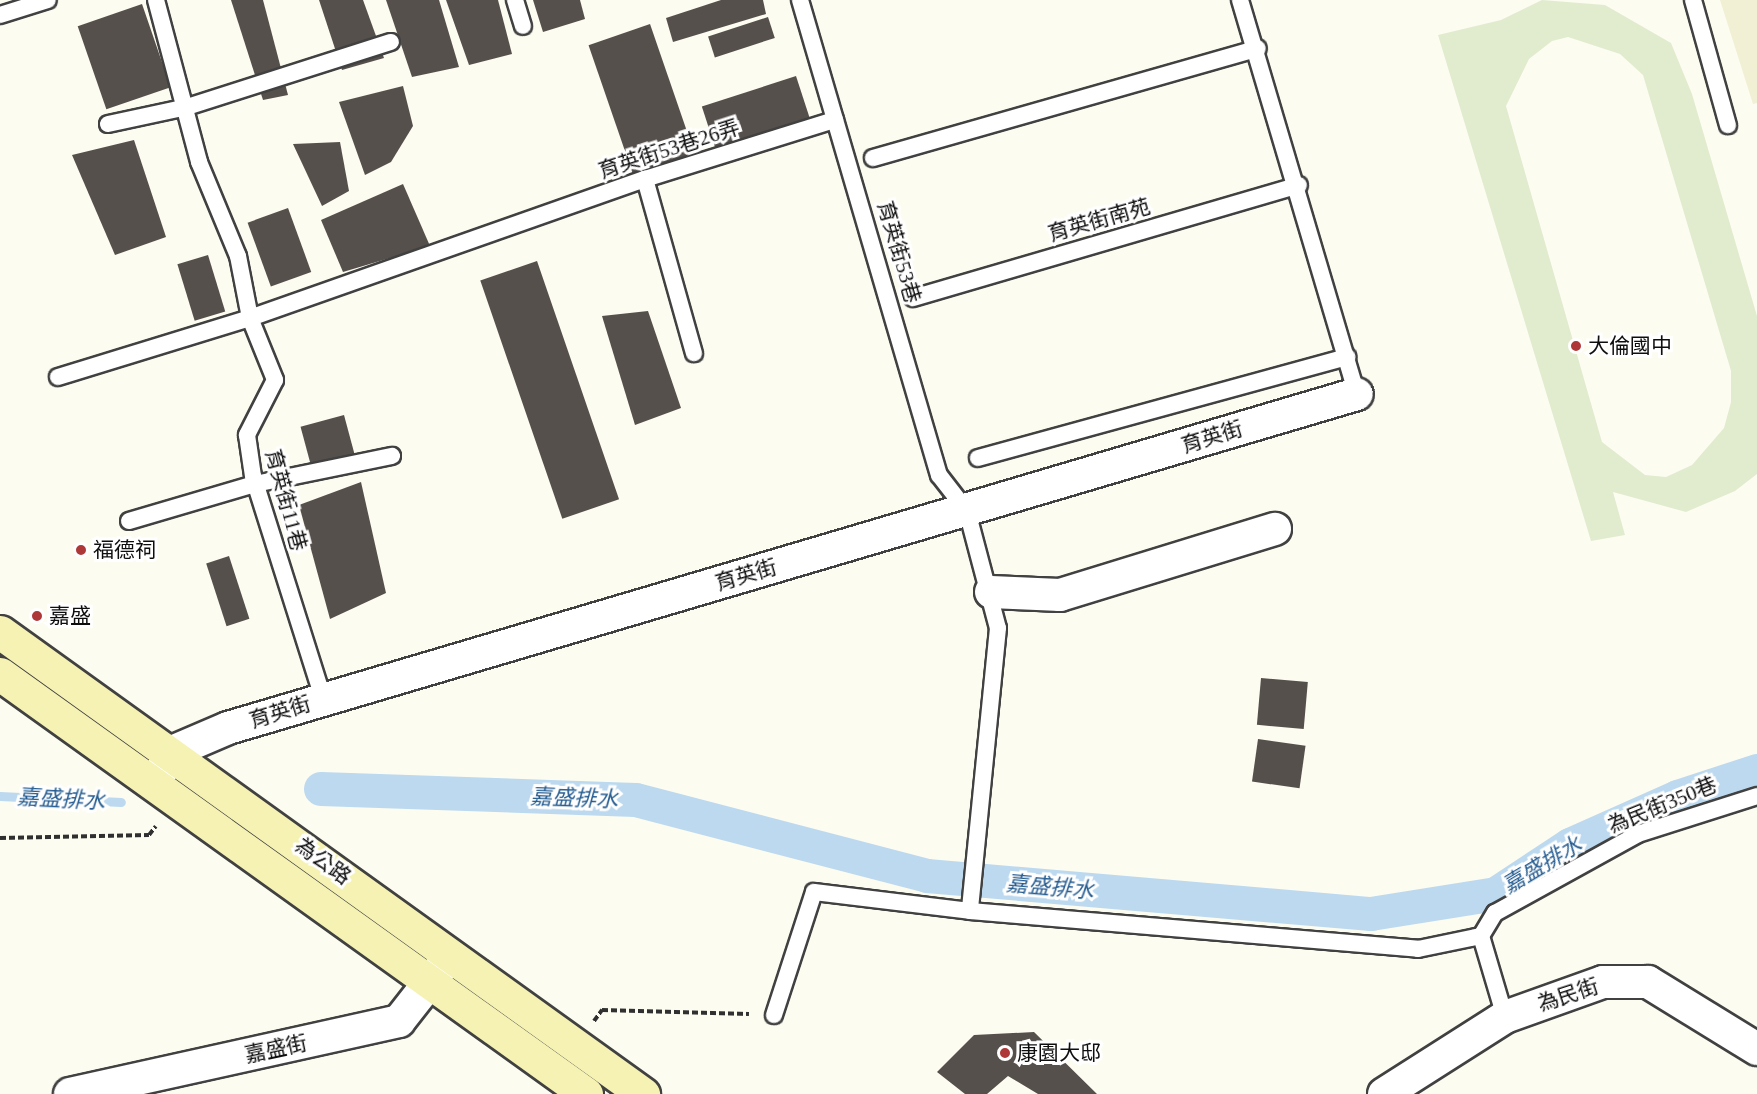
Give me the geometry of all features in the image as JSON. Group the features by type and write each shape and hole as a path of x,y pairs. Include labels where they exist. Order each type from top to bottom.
{"street":[{"name":"育英街","path":"172,752 323,698 967,511 1357,394"},
{"path":"991,592 1060,595 1275,529"},
{"name":"為公路","path":"0,632 172,752 643,1094"},
{"name":"為公路","path":"0,674 586,1094"},
{"path":"154,783 172,752"},
{"name":"嘉盛街","path":"70,1094 399,1021 451,954"},
{"name":"為民街","path":"1384,1094 1505,1017 1603,982 1648,982 1757,1049"}],"lane":[{"path":"0,15 48,0"},
{"name":"育英街11巷","path":"156,0 187,107 199,162 238,256 250,318 275,380 247,435 255,484 323,698"},
{"path":"515,0 523,26"},
{"name":"育英街53巷","path":"800,0 939,475 967,511"},
{"path":"1240,0 1258,48 1299,185 1357,394"},
{"path":"1693,0 1728,125"},
{"path":"108,124 187,107 391,42"},
{"path":"873,158 1258,48"},
{"name":"育英街53巷26弄","path":"250,318 645,179 835,120"},
{"path":"645,179 694,353"},
{"name":"育英街南苑","path":"913,298 1299,185"},
{"path":"58,376 250,318"},
{"path":"978,458 1347,357"},
{"path":"129,521 255,484 392,456"},
{"path":"967,511 991,592 998,628 980,844 970,911"},
{"name":"為民街350巷","path":"1481,936 1495,913 1638,834 1757,796"},
{"path":"774,1015 814,892 970,911 1419,949 1481,936 1505,1017"}],"path":[{"path":"0,838 149,835 161,819 154,783"},
{"path":"576,1046 602,1010 774,1015"}],"green space":[{"path":"1542,0 1605,5 1671,43 1692,94 1757,316 1757,474 1735,491 1686,512 1613,492 1625,535 1591,541 1438,35 1501,20","holes":["1568,37 1620,54 1643,75 1731,371 1731,402 1724,428 1692,465 1666,477 1645,475 1602,442 1506,106 1529,59 1552,41"]},
{"path":"1720,0 1757,0 1757,103 1753,104"}],"building":[{"path":"231,0 263,0 288,95 263,100"},
{"path":"319,0 363,0 384,58 342,70"},
{"path":"386,0 439,0 459,67 412,77"},
{"path":"446,0 498,0 512,54 469,65"},
{"path":"533,0 580,0 585,19 543,32"},
{"path":"721,0 763,0 766,14 673,42 666,18"},
{"path":"142,4 171,87 106,109 78,26"},
{"path":"768,17 775,38 715,57 708,36"},
{"path":"650,24 695,154 633,175 589,45"},
{"path":"796,76 811,123 717,153 702,107"},
{"path":"403,86 413,126 391,162 365,175 339,102"},
{"path":"134,140 166,237 115,255 72,155"},
{"path":"340,142 349,191 322,206 293,144"},
{"path":"403,184 430,246 343,272 321,220"},
{"path":"288,208 311,272 271,287 248,223"},
{"path":"208,255 225,311 195,321 177,264"},
{"path":"537,261 619,499 562,519 480,281"},
{"path":"648,311 681,408 635,425 602,316"},
{"path":"344,415 356,461 313,473 301,427"},
{"path":"361,482 386,593 330,619 299,505"},
{"path":"229,556 249,619 227,626 206,563"},
{"path":"1261,678 1308,682 1304,729 1257,725"},
{"path":"1258,739 1306,746 1300,788 1252,782"},
{"name":"康園大邸","path":"1034,1032 1097,1094 1038,1094 1008,1076 987,1094 965,1094 937,1072 974,1035"}],"waterway":[{"name":"嘉盛排水","path":"321,789 636,800 927,876 1371,914 1496,894 1570,845 1678,797 1757,771"},
{"name":"嘉盛排水","path":"0,796 121,802"}],"place":[{"name":"大倫國中","path":"1576,346"},
{"name":"福德祠","path":"81,550"},
{"name":"嘉盛","path":"37,616"},
{"name":"康園大邸","path":"1005,1053"}]}
